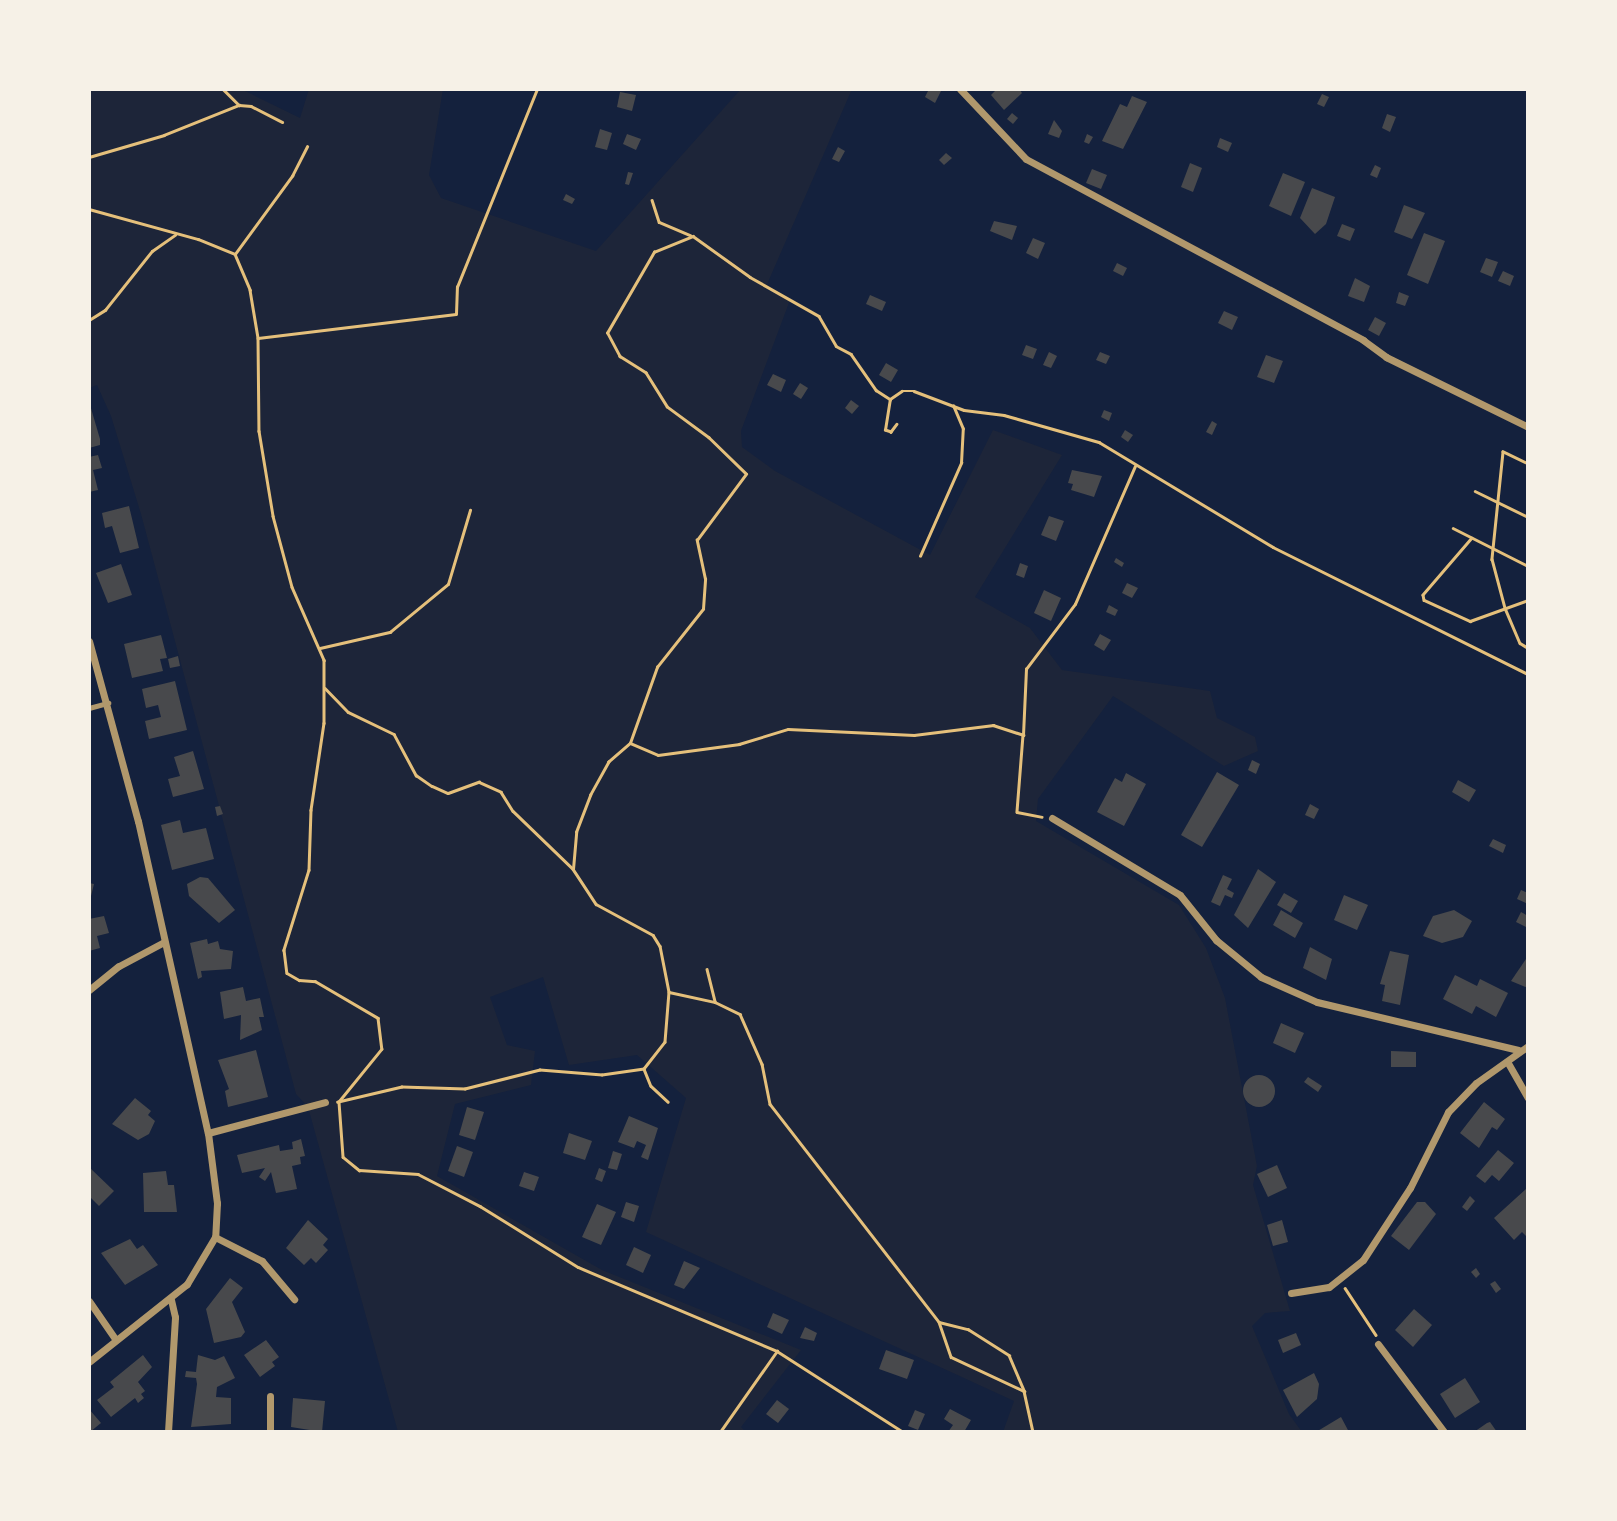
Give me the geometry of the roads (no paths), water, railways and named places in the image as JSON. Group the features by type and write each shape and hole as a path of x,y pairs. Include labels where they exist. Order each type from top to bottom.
{"street":[{"path":"960,89 1026,159 1363,340 1386,357 1528,427"},
{"path":"89,641 109,703 208,1133 217,1203 215,1237 205,1258 172,1299 89,1362"},
{"path":"1052,818 1180,895 1216,940 1261,977 1317,1002 1518,1050"},
{"path":"89,990 119,966 164,942"},
{"path":"1291,1293 1329,1287 1363,1259 1410,1188 1448,1112 1476,1083 1508,1063 1518,1050 1528,1046"},
{"path":"1508,1063 1528,1098"},
{"path":"208,1133 325,1102"},
{"path":"215,1237 262,1261 294,1299"},
{"path":"168,1432 175,1317 172,1299"},
{"path":"89,1301 116,1340"},
{"path":"1378,1345 1444,1432"},
{"path":"270,1396 270,1432"}],"lane":[{"path":"89,708 109,703"}]}
